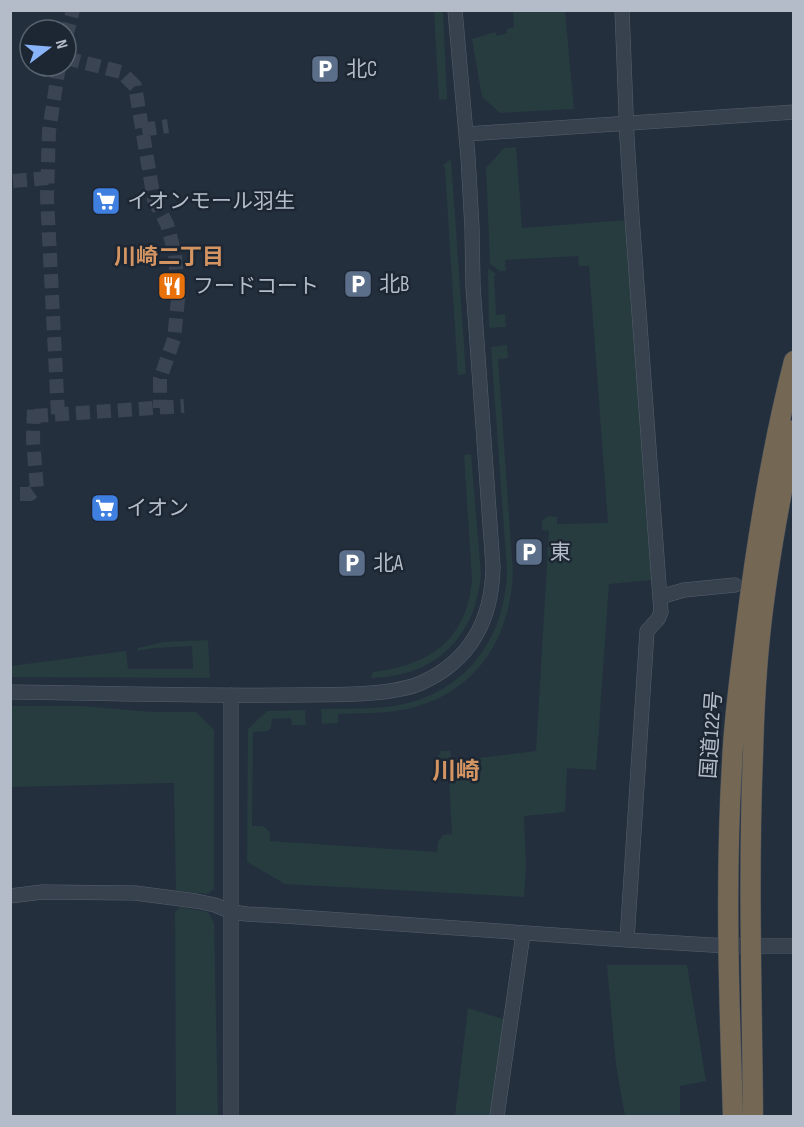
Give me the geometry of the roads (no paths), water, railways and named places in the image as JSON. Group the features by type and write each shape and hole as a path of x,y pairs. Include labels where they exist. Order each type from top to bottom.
{"highway":[{"name":"国道122号","path":"733,1116 728,946 729,825 736,704 761,520 783,404 794,361"},
{"name":"国道122号","path":"753,1116 750,946 751,805 755,704 760,636 778,514 794,430"}],"street":[{"path":"10,693 231,695 379,692 408,687 430,678 453,663 480,629 489,603 493,567 474,296 467,134 455,10"},
{"path":"622,10 635,262 662,612 647,631 627,940"},
{"path":"467,134 794,112"},
{"path":"660,597 684,590 735,585"},
{"path":"231,695 231,1116"},
{"path":"10,896 42,892 135,894 196,901 247,914 728,946 794,946"},
{"path":"497,1116 524,934"}],"tunnel":[{"path":"71,18 73,10"},
{"path":"78,61 121,72 135,86 154,200 167,224 175,254 178,299 174,339 160,379 160,408"},
{"path":"57,78 49,131 47,197 58,414"},
{"path":"142,130 168,126"},
{"path":"13,181 48,178"},
{"path":"34,416 184,406"},
{"path":"20,494 30,494 37,489 33,440 34,407"}],"place":[{"name":"北C","path":"325,69"},
{"name":"イオンモール羽生","path":"106,201"},
{"name":"北B","path":"358,284"},
{"name":"フードコート","path":"172,286"},
{"name":"イオン","path":"105,508"},
{"name":"東","path":"529,552"},
{"name":"北A","path":"352,563"}],"district":[{"name":"川崎二丁目","path":"169,256"},
{"name":"川崎","path":"456,771"}]}
